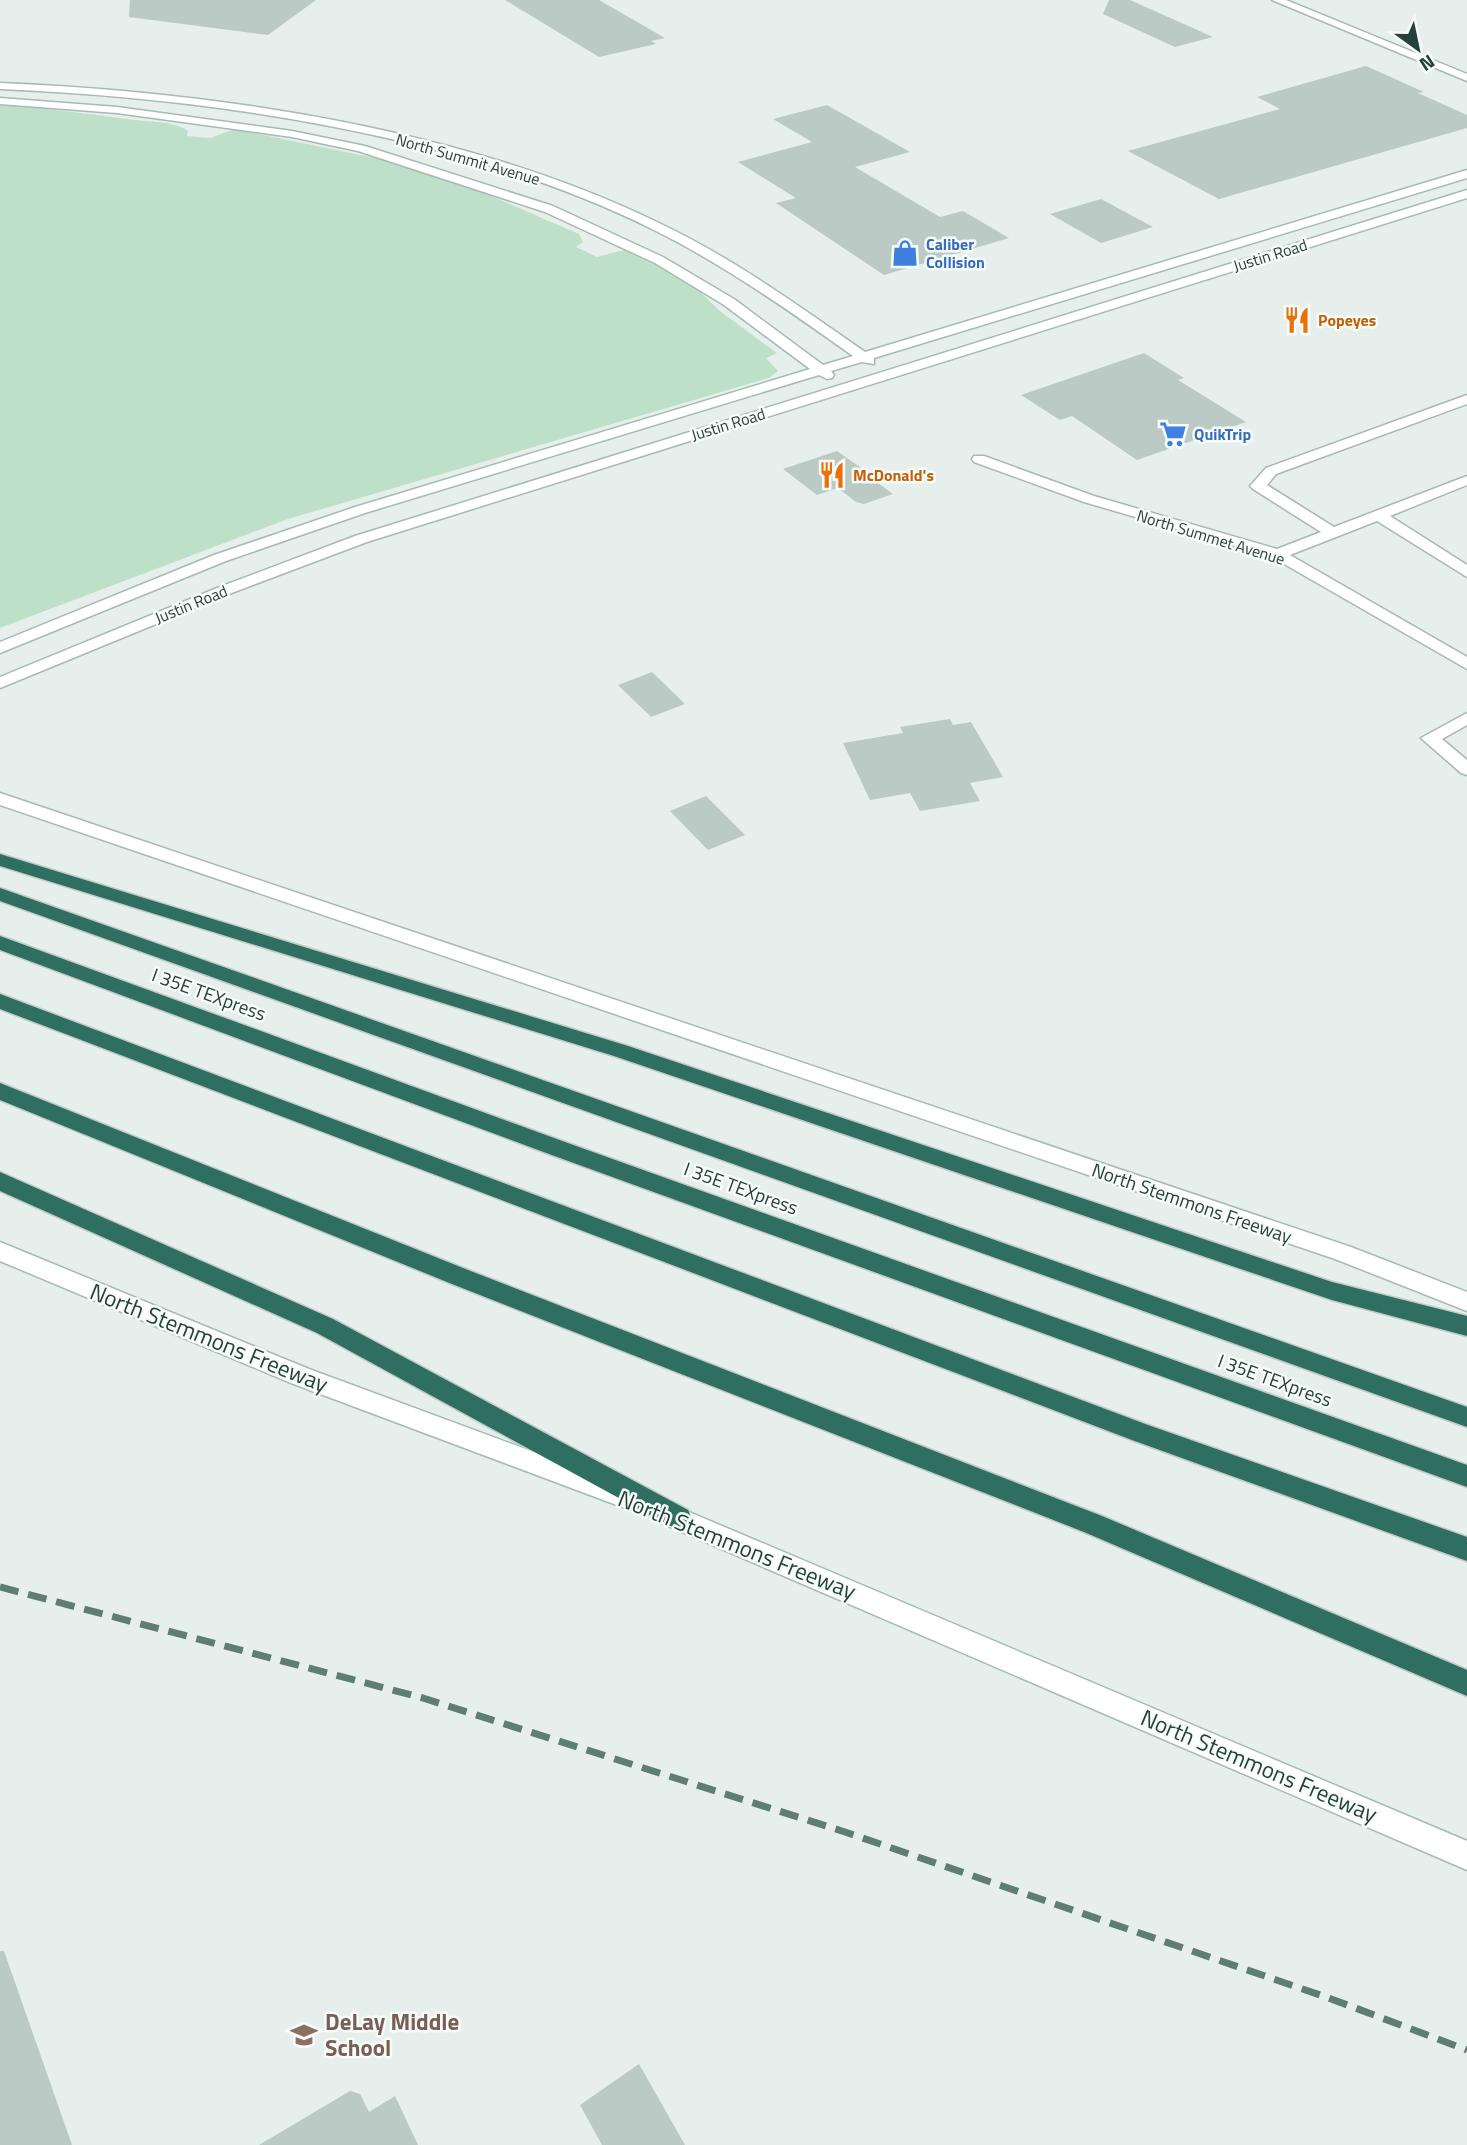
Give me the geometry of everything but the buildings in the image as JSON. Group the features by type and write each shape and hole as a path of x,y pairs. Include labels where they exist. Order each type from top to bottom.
{"highway":[{"path":"0,860 621,1051 1332,1291 1467,1326"},
{"path":"0,894 1467,1418"},
{"name":"I 35E TEXpress","path":"0,943 557,1148 1467,1476"},
{"path":"0,1001 1115,1423 1467,1549"},
{"path":"0,1091 460,1277 1093,1524 1467,1684"},
{"path":"0,1181 325,1326 679,1518"}],"main road":[{"path":"1277,0 1467,78"},
{"name":"North Summit Avenue","path":"0,86 82,89 244,108 327,121 524,172 639,234 768,289 888,375"},
{"name":"North Summit Avenue","path":"0,101 117,110 219,123 361,148 549,209 639,234 659,260 729,302 846,388"},
{"path":"219,123 244,108"},
{"name":"Justin Road","path":"0,648 152,585 297,530 861,356 1467,174"},
{"name":"Justin Road","path":"0,683 235,586 361,539 1467,194"},
{"path":"1334,533 1258,486 1271,471 1467,399"},
{"name":"North Summet Avenue","path":"979,459 1089,499 1278,554 1467,664"},
{"path":"1278,554 1467,480"},
{"path":"1378,515 1467,572"},
{"path":"1467,718 1430,738 1467,769"},
{"name":"North Stemmons Freeway","path":"0,799 1343,1253 1467,1302"},
{"name":"North Stemmons Freeway","path":"0,1251 300,1376 679,1518 1467,1856"}],"green space":[{"path":"0,105 163,122 188,131 187,136 210,138 235,129 380,159 454,180 579,234 583,242 576,247 597,257 624,250 664,269 697,289 721,312 777,353 766,358 778,371 769,378 288,519 0,628"}],"railway":[{"path":"0,1587 423,1698 845,1832 1326,1997 1467,2050"}],"place":[{"name":"Caliber Collision","path":"905,253"},
{"name":"Popeyes","path":"1297,320"},
{"name":"QuikTrip","path":"1173,434"},
{"name":"McDonald's","path":"832,475"},
{"name":"DeLay Middle School","path":"304,2035"}]}
